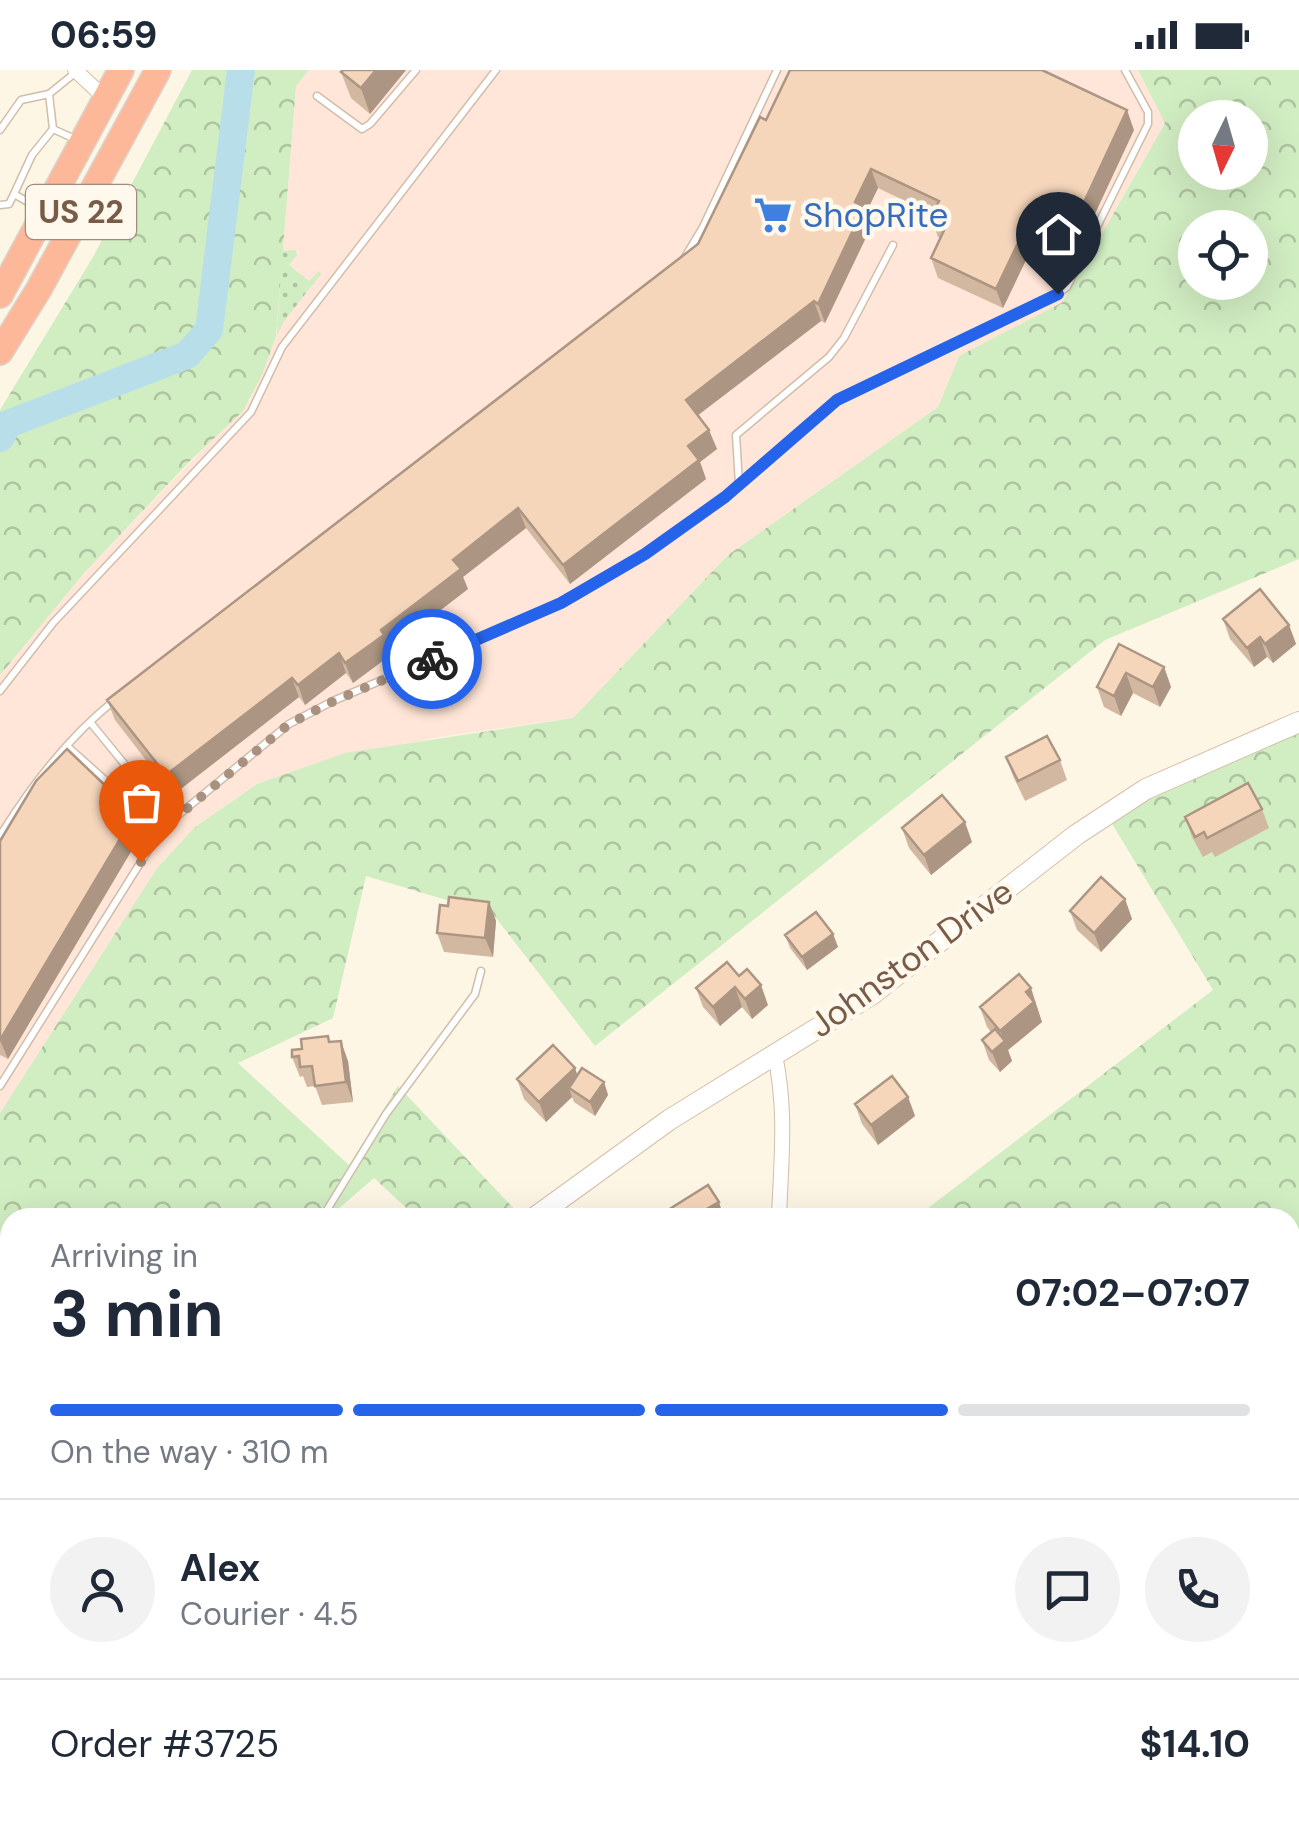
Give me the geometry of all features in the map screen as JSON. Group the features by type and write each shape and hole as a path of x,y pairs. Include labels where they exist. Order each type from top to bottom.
{"highway":[{"name":"US 22","path":"4,276 46,212 122,70"},
{"name":"US 22","path":"0,352 39,289 158,70"}],"street":[{"path":"76,71 106,99"},
{"name":"Johnston Drive","path":"548,1208 669,1120 871,995 1076,835 1146,788 1299,722"},
{"path":"776,1054 785,1128 780,1208"}],"lane":[{"path":"317,96 362,129 416,70"},
{"path":"676,265 703,226 778,70"},
{"path":"0,1086 161,830 289,724 561,603 645,554 739,485 837,400 1067,287 1148,124 1148,112 1125,70"},
{"path":"0,130 21,100 49,94 76,71"},
{"path":"0,692 53,623 250,412 282,347 494,71"},
{"path":"0,205 9,204 32,155 53,129 49,94"},
{"path":"53,129 83,143"},
{"path":"14,194 46,212"},
{"path":"739,485 736,435 829,357 844,338 893,245"},
{"path":"0,836 45,770 120,696"},
{"path":"90,722 171,821"},
{"path":"68,747 161,830"},
{"path":"328,1208 386,1114 475,994 481,972"}],"shaded area":[{"path":"309,70 1138,70 1165,122 1063,303 959,356 938,407 728,555 573,718 433,738 257,784 195,827 157,868 0,1113 0,675 85,572 250,400 276,336 296,86"}],"green space":[{"path":"192,70 309,70 296,86 276,336 243,411 85,572 0,675 0,410 93,257"},
{"path":"1138,70 1299,70 1299,559 1105,640 595,1046 493,914 366,876 333,1018 238,1063 349,1165 398,1086 513,1208 406,1208 374,1178 339,1208 0,1208 0,1113 157,868 195,827 257,784 345,753 573,718 728,555 938,407 959,356 1063,302 1165,123"},
{"path":"295,250 297,255 289,265 309,281 319,271 321,274 277,336 282,251"},
{"path":"1299,718 1299,1208 928,1208 1213,990 1103,809"}],"building":[{"path":"343,70 376,70 361,88"},
{"path":"790,70 1042,70 1127,110 1058,258 1019,241 996,289 931,258 947,224 931,217 939,201 871,169 855,202 864,207 818,304 814,301 686,400 709,430 688,446 699,460 563,565 518,508 453,560 461,569 381,630 384,635 345,663 339,653 298,685 292,678 166,775 107,700 698,244 760,117 766,120"},
{"path":"1260,589 1289,625 1265,644 1260,637 1247,648 1223,619"},
{"path":"1119,644 1164,667 1153,687 1126,673 1114,696 1097,687"},
{"path":"1047,736 1060,760 1018,781 1006,757"},
{"path":"67,749 135,814 0,1040 0,841 36,781"},
{"path":"1248,783 1262,809 1207,838 1204,832 1195,837 1185,817"},
{"path":"942,795 965,822 924,855 902,828"},
{"path":"1101,877 1125,899 1094,933 1070,911"},
{"path":"449,897 489,902 485,938 437,933 440,905 448,906"},
{"path":"816,912 833,934 802,957 785,935"},
{"path":"727,962 739,976 747,969 761,985 745,999 735,987 713,1007 696,988"},
{"path":"1019,974 1031,988 1026,992 1034,1002 1000,1031 980,1007"},
{"path":"995,1029 1005,1041 992,1052 982,1040"},
{"path":"328,1036 329,1042 341,1041 346,1082 315,1086 312,1066 300,1067 299,1056 292,1057 292,1050 302,1049 301,1039"},
{"path":"553,1045 575,1068 539,1102 517,1079"},
{"path":"582,1068 604,1082 590,1102 569,1088"},
{"path":"892,1076 908,1097 871,1125 855,1104"},
{"path":"708,1185 719,1202 708,1208 671,1208"}],"waterway":[{"path":"0,438 8,424 187,355 209,330 241,70"}],"way so far":[{"path":"141,862 161,830 289,724 432,659"}],"place":[{"name":"ShopRite","path":"773,215"}],"route":[{"path":"432,659 561,603 645,554 725,497 837,400 1058,294"}]}
